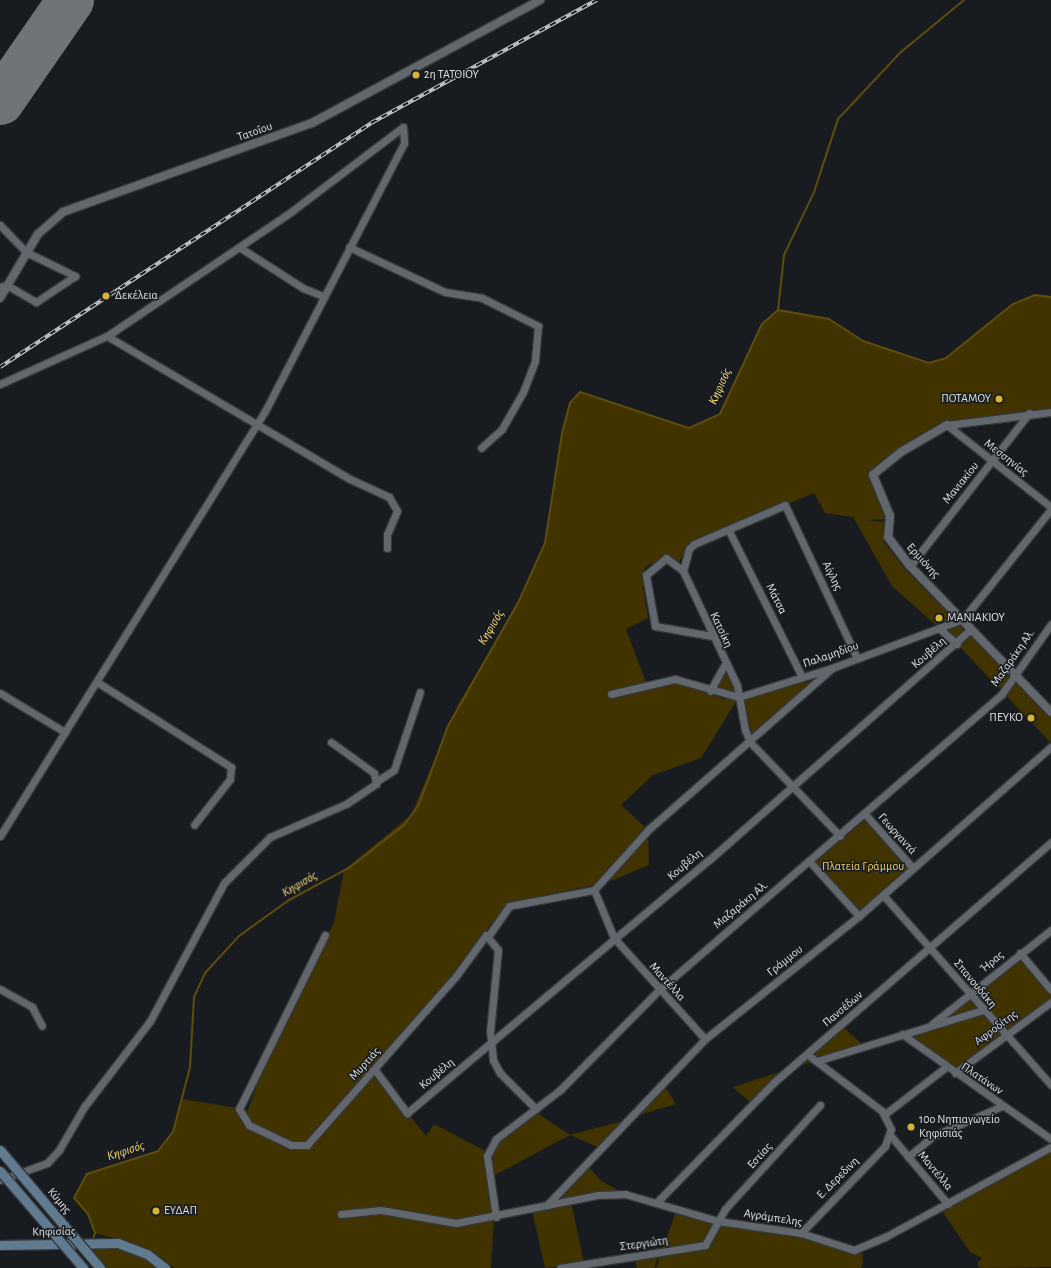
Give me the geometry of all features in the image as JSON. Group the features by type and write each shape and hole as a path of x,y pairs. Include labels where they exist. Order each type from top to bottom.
{"main road":[{"name":"Κύμης","path":"0,1150 100,1268"},
{"path":"0,1171 83,1268"},
{"name":"Κηφισίας","path":"0,1245 85,1244 109,1242 136,1249 165,1268"}],"street":[{"name":"Τατοΐου","path":"0,298 4,286 44,226 63,212 312,123 540,0"},
{"path":"0,384 107,336 239,247 403,128 404,143 257,424 0,836"},
{"path":"0,225 26,252 74,275 75,278 36,302 4,286"},
{"path":"239,247 303,288 323,296"},
{"path":"349,247 445,292 482,298 538,326 536,355 523,392 502,430 481,448"},
{"path":"107,336 257,424 389,497 397,511 387,534 387,548"},
{"path":"947,425 1029,413 1051,412"},
{"name":"Μανιακίου","path":"910,566 1029,413"},
{"name":"Μεσσηνίας","path":"947,425 1051,508"},
{"name":"Ερμιόνης","path":"947,425 901,452 873,475 890,516 888,537 910,566 963,619 1051,712"},
{"name":"Αίγλης","path":"729,531 785,505 857,658"},
{"path":"963,619 1051,508"},
{"path":"712,636 660,628 653,623 646,575 666,558 683,571 690,547 729,531"},
{"name":"Μάτσα","path":"729,531 802,677"},
{"name":"Κατσίκη","path":"683,571 712,636 737,685 739,697"},
{"name":"Παλαμηδίου","path":"739,697 832,668 963,619"},
{"name":"Μαζαράκη Αλ.","path":"496,1217 488,1151 496,1139 560,1090 659,990 810,862 996,700 1016,675 1051,624"},
{"path":"939,628 957,644"},
{"name":"Κουβέλη","path":"375,1070 407,1113 490,1044 957,644 971,629"},
{"path":"710,690 726,664"},
{"path":"594,890 644,834 832,668"},
{"path":"611,694 675,679 739,697 750,742 793,784 840,836"},
{"path":"97,682 230,767 230,779 194,825"},
{"path":"0,1180 47,1163 59,1150 84,1107 150,1021 224,884 270,837 362,795 377,781 394,770 420,692"},
{"path":"0,694 65,732"},
{"path":"332,742 371,770 377,781"},
{"name":"Γράμμου","path":"547,1206 705,1039 859,916 1051,747"},
{"name":"Γεωργαντά","path":"865,814 914,868"},
{"name":"Πανσέδων","path":"657,1202 773,1083 931,949 1051,842"},
{"path":"810,862 859,916"},
{"name":"Μυρτιάς","path":"325,935 250,1085 240,1113 249,1125 291,1145 303,1146 375,1070 489,935 509,906 594,890"},
{"name":"Μαντέλλα","path":"594,890 614,938 659,990 705,1039"},
{"name":"Σπανουδάκη","path":"883,895 1004,1035 1050,1082"},
{"name":"Ήρας","path":"928,1026 1051,930"},
{"path":"489,935 498,950 490,1044 500,1073 536,1109"},
{"path":"1020,953 1049,986"},
{"path":"0,988 32,1007 42,1026"},
{"name":"Αφροδίτης","path":"955,1073 1004,1035 1051,1002"},
{"name":"Ήρας","path":"817,1061 983,1010"},
{"name":"Πλατάνων","path":"902,1034 946,1067 1051,1139"},
{"path":"807,1054 885,1114 890,1124 889,1137"},
{"path":"885,1114 946,1067"},
{"name":"Εστίας","path":"718,1221 732,1200 820,1105"},
{"path":"908,1157 941,1131 1002,1106"},
{"name":"Μαντέλλα","path":"889,1137 948,1204"},
{"name":"Ε. Δερεδινη","path":"801,1233 889,1137"},
{"name":"Αγράμπελης","path":"341,1214 381,1210 446,1223 496,1217 609,1194 657,1202 718,1221 801,1233 854,1250 948,1204 1051,1147"},
{"name":"Στεργιώτη","path":"560,1268 701,1247 707,1243 718,1221"}],"green space":[{"path":"1035,295 1051,297 1051,412 943,424 872,470 869,477 888,519 868,520 884,522 884,542 904,568 1051,718 1051,743 957,644 892,586 853,517 825,513 814,493 688,546 679,562 666,557 645,567 643,587 648,618 626,629 647,685 684,682 723,699 738,697 712,689 726,665 739,697 701,758 653,775 621,805 648,830 649,865 608,882 624,858 594,885 508,903 375,1072 426,1136 434,1124 485,1151 494,1217 491,1268 175,1268 138,1245 95,1233 88,1214 74,1198 87,1174 158,1151 173,1132 183,1099 248,1110 263,1068 334,923 344,870 411,815 458,705 519,601 545,543 562,433 570,403 580,392 689,428 720,414 762,324 778,310 829,319 863,341 929,363 946,358 1013,304"},
{"path":"820,679 750,742 739,697"},
{"name":"Πλατεία Γράμμου","path":"866,819 913,868 859,916 814,863"},
{"path":"1020,953 1046,984 1051,983 1051,1002 955,1073 908,1038"},
{"path":"841,1025 864,1046 789,1069"},
{"path":"789,1069 752,1104 733,1087"},
{"path":"663,1084 676,1104 632,1117"},
{"path":"537,1113 570,1135 493,1176 492,1148"},
{"path":"630,1119 602,1149 570,1135"},
{"path":"1051,1151 1051,1267 980,1268 977,1264 982,1258 970,1252 942,1211"},
{"path":"587,1165 600,1180 625,1194 571,1202 584,1263 545,1268 532,1210 548,1206"},
{"path":"675,1214 723,1226 804,1236 846,1253 862,1252 863,1264 860,1268 656,1268"},
{"path":"85,1244 109,1245 135,1252 158,1268 105,1268"},
{"path":"658,1256 654,1268 637,1268 635,1260"}],"waterway":[{"path":"778,310 784,255 814,192 838,119 901,52 964,0"},
{"name":"Κηφισός","path":"92,1241 95,1233 88,1214 74,1198 87,1174 158,1151 173,1132 190,1067 194,997 205,973 239,936 289,900 349,868 404,825 419,804 448,726 519,601 545,543 562,433 570,403 580,392 689,428 720,414 762,324 778,310 829,319 863,341 929,363 946,358 1013,304 1035,295 1051,297"}],"runway":[{"path":"0,101 70,0"}],"railway":[{"path":"0,367 371,123 597,0"}],"place":[{"name":"2η ΤΑΤΟΙΟΥ","path":"416,75"},
{"name":"Δεκέλεια","path":"106,296"},
{"name":"ΠΟΤΑΜΟΥ","path":"999,399"},
{"name":"ΜΑΝΙΑΚΙΟΥ","path":"939,618"},
{"name":"ΠΕΥΚΟ","path":"1031,718"},
{"name":"10ο Νηπιαγωγείο Κηφισιάς","path":"911,1127"},
{"name":"ΕΥΔΑΠ","path":"156,1211"}]}
